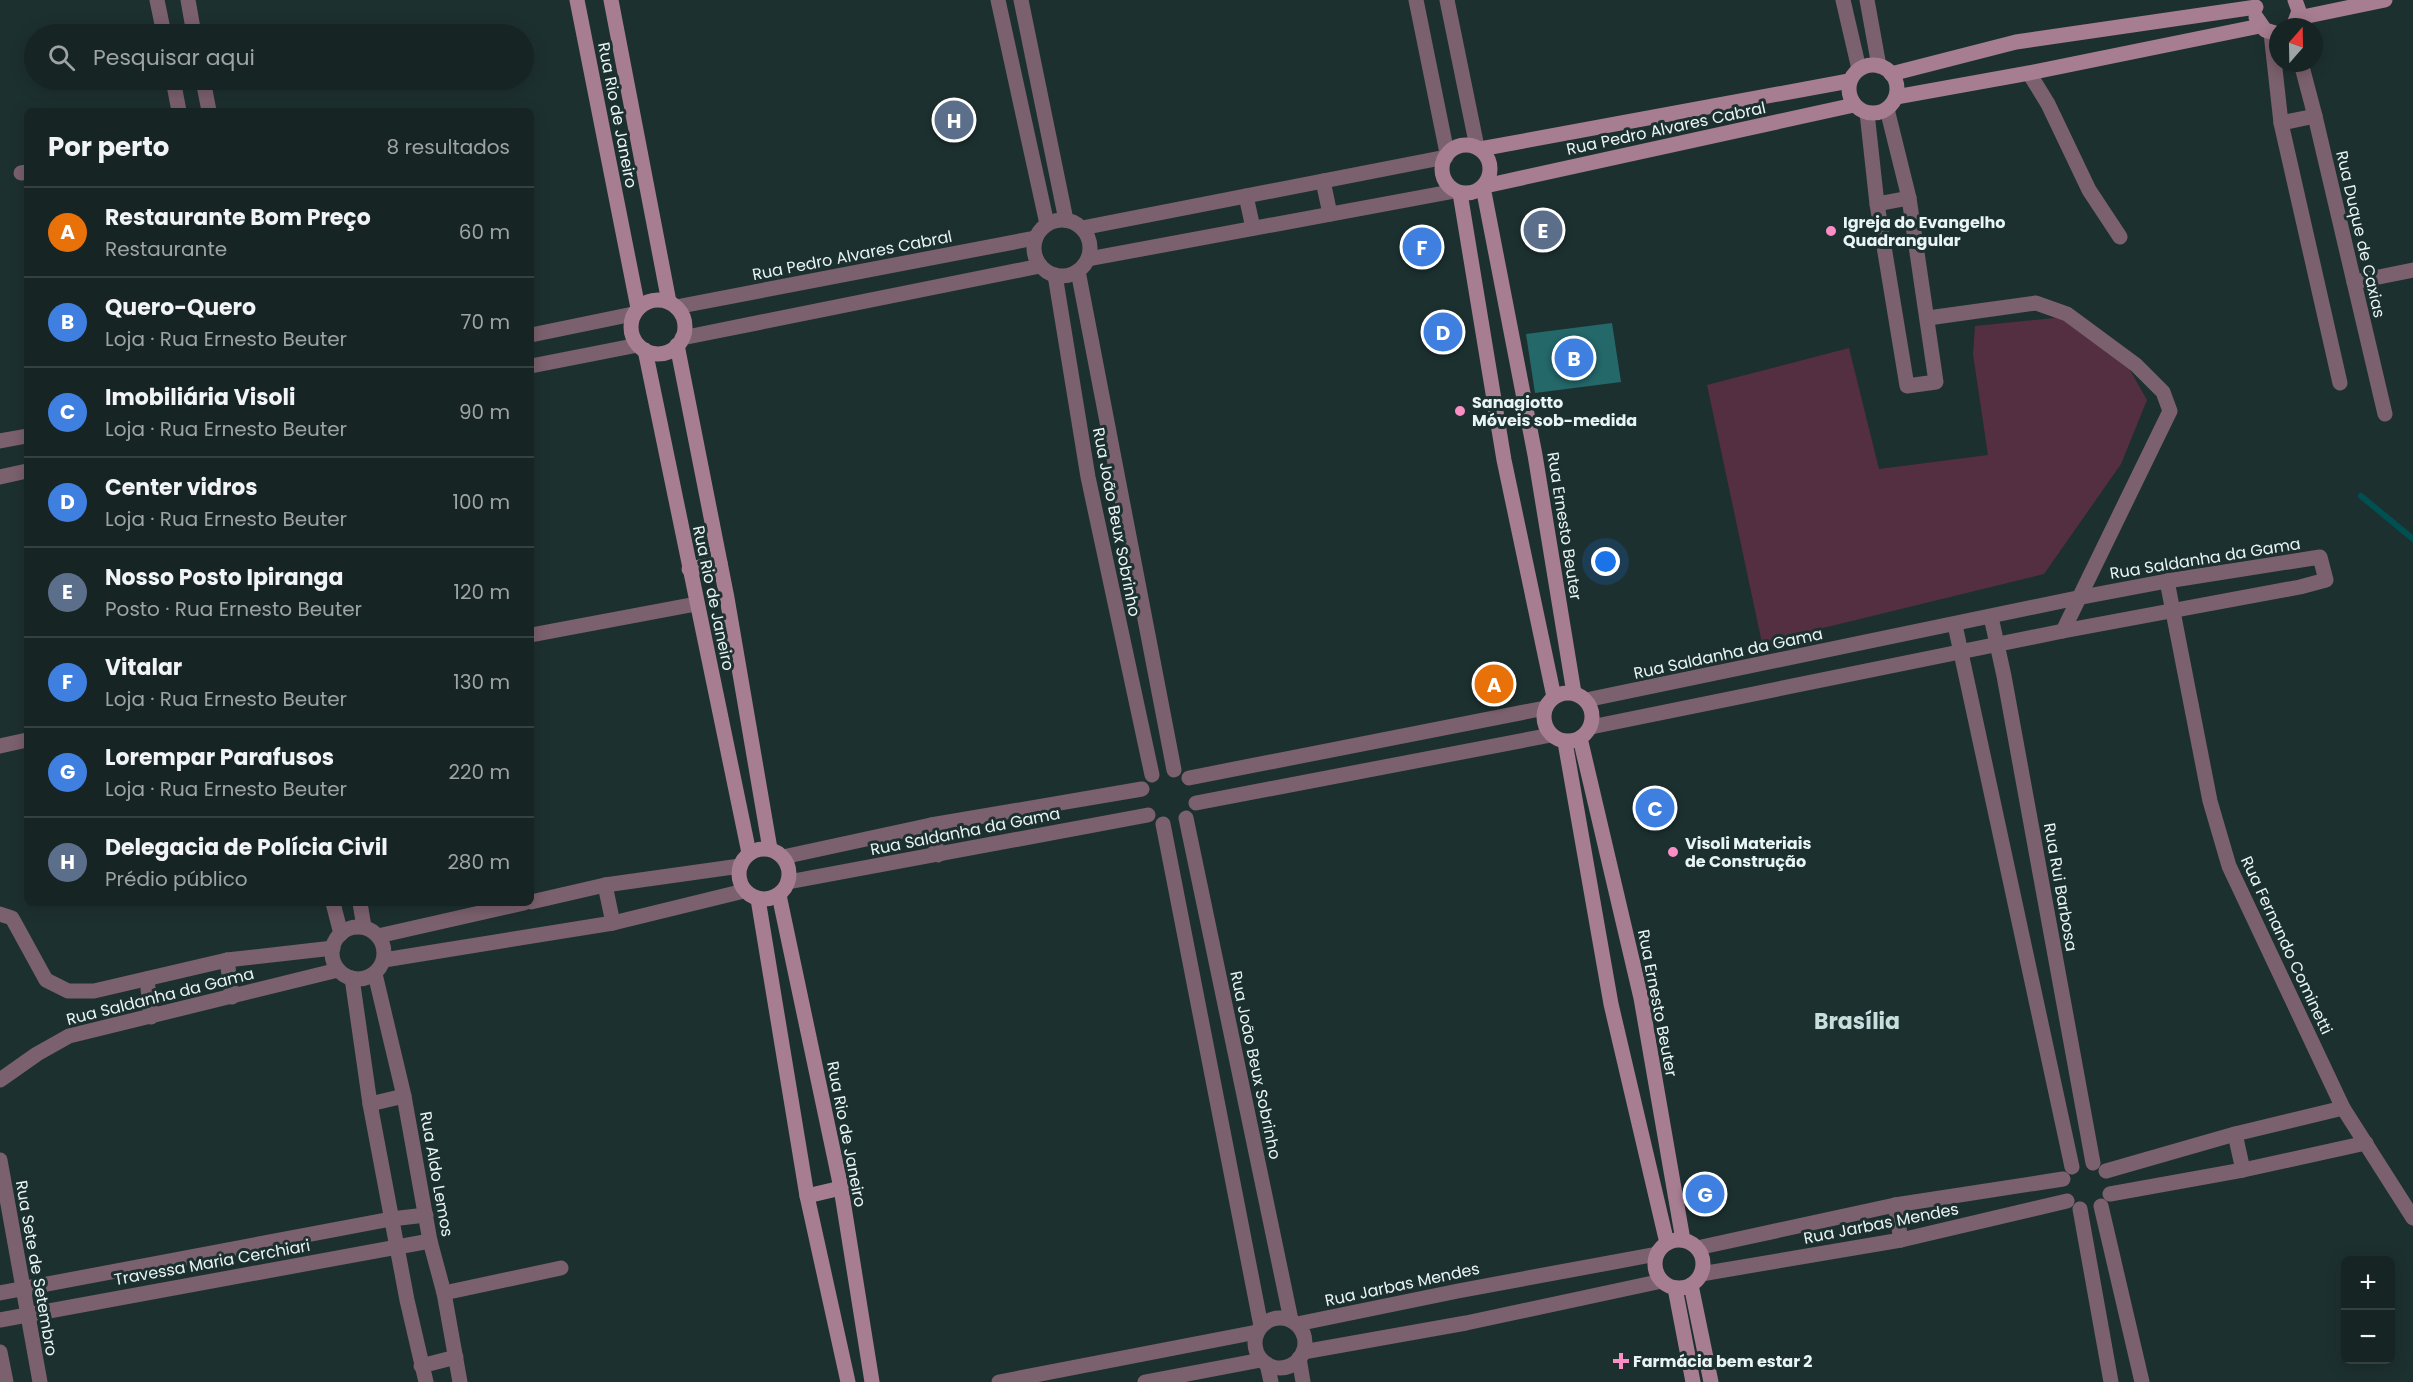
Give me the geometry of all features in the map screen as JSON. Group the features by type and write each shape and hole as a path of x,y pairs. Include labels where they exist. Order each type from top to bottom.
{"street":[{"path":"157,0 162,24"},
{"path":"188,0 192,24"},
{"name":"Rua Rio de Janeiro","path":"576,0 636,311"},
{"name":"Rua Rio de Janeiro","path":"611,0 672,305"},
{"path":"998,0 1047,224"},
{"path":"1021,0 1066,220"},
{"path":"1416,0 1447,155"},
{"path":"1448,0 1478,148"},
{"path":"1843,0 1854,75 1848,90 1861,109 1907,386 1936,382 1909,198 1891,103 1897,89 1885,70 1867,0"},
{"path":"2295,0 2299,11 2296,18"},
{"path":"2311,18 2385,0"},
{"path":"1854,75 1872,65 1885,70 2016,42 2258,3 2255,13 2269,30"},
{"path":"1861,109 1874,113 1891,103 2029,73 2269,31"},
{"path":"2275,72 2281,123 2340,383"},
{"name":"Rua Duque de Caxias","path":"2303,72 2385,414"},
{"path":"2029,73 2048,104 2089,190 2120,237"},
{"name":"Rua Pedro Alvares Cabral","path":"1478,148 1854,75"},
{"path":"175,90 178,108"},
{"path":"205,90 208,108"},
{"name":"Rua Pedro Alvares Cabral","path":"1484,187 1861,109"},
{"path":"2281,123 2315,116"},
{"path":"1088,259 1330,214 1458,192 1476,192 1484,187 1490,176 1491,167 1487,155 1467,144 1455,147 1442,164 1442,176 1448,186 1458,192 1549,703 1544,723 1558,738 1662,1249 1655,1269 1669,1285 1693,1382"},
{"path":"1082,228 1447,155"},
{"path":"1323,181 1330,214"},
{"name":"Rua Ernesto Beuter","path":"1484,187 1580,697"},
{"path":"1246,196 1253,228"},
{"path":"1877,204 1909,198"},
{"path":"1066,220 1082,228 1090,242 1088,259 1078,271 1063,276 1055,275 1040,266 1035,258 1035,238 1047,224 1066,220"},
{"name":"Rua Pedro Alvares Cabral","path":"672,305 1035,238"},
{"path":"534,366 641,348 662,353 670,350 680,341 1040,266"},
{"path":"2354,282 2413,270"},
{"name":"Rua João Beux Sobrinho","path":"1078,271 1174,770"},
{"name":"Rua João Beux Sobrinho","path":"1055,275 1088,477 1152,775"},
{"path":"534,334 636,311 653,300 672,305 684,321 680,341"},
{"path":"1928,318 2036,303 2067,314 2136,365 2163,392 2170,411 2077,598 2063,631"},
{"path":"636,311 631,330 641,348"},
{"name":"Rua Rio de Janeiro","path":"680,341 776,853"},
{"name":"Rua Rio de Janeiro","path":"641,348 689,569 744,860"},
{"path":"0,441 24,437"},
{"path":"0,477 24,472"},
{"name":"Rua Saldanha da Gama","path":"1580,697 1991,618 2077,598 2319,557 2326,580 2300,587 2063,631 1586,733"},
{"path":"689,569 720,563"},
{"name":"Rua Fernando Cominetti","path":"2167,581 2210,801 2229,866 2343,1108 2413,1218"},
{"path":"534,634 696,604"},
{"name":"Rua Rui Barbosa","path":"1991,618 2099,1167"},
{"path":"1955,624 2068,1173"},
{"path":"1189,778 1549,703 1560,694 1580,697 1592,713 1586,733 1196,804"},
{"name":"Rua Ernesto Beuter","path":"1586,733 1690,1244"},
{"path":"0,746 24,741"},
{"path":"1174,770 1189,778 1196,794 1196,804 1186,818 1179,822 1163,824 1148,815 1143,807 1142,789 1152,775 1159,771 1174,770"},
{"name":"Rua Saldanha da Gama","path":"776,853 1142,789"},
{"name":"Rua Saldanha da Gama","path":"788,882 1148,815"},
{"name":"Rua João Beux Sobrinho","path":"1186,818 1294,1322"},
{"path":"1163,824 1259,1329 1255,1346 1271,1382"},
{"path":"931,825 938,855"},
{"path":"384,960 613,923 751,895 772,898 779,895 788,882 789,874 776,853 755,850 744,860 738,874 751,895 807,1196 848,1382"},
{"path":"534,901 605,885 744,860"},
{"path":"605,885 613,923"},
{"name":"Rua Rio de Janeiro","path":"779,895 841,1188 872,1382"},
{"path":"334,906 341,934"},
{"path":"360,906 364,927"},
{"path":"378,936 512,906"},
{"name":"Rua Saldanha da Gama","path":"0,914 12,918 46,980 68,991 94,991 227,960 333,948"},
{"path":"355,927 364,927 378,936 385,951 384,960 375,974 360,979 352,978 338,970 332,956 333,948 341,934 355,927"},
{"path":"227,960 232,997"},
{"name":"Rua Saldanha da Gama","path":"0,1080 69,1036 338,970"},
{"name":"Rua Aldo Lemos","path":"375,974 404,1096 430,1241 444,1293 460,1382"},
{"path":"352,978 370,1104 391,1219 426,1382"},
{"path":"147,979 151,1017"},
{"path":"370,1104 404,1096"},
{"path":"2111,1382 2074,1205 2062,1187 2068,1173 2078,1164 2099,1167 2343,1108"},
{"path":"2235,1134 2243,1170"},
{"path":"2074,1205 2087,1210 2106,1200 2366,1143"},
{"name":"Rua Sete de Setembro","path":"0,1160 40,1382"},
{"path":"2099,1167 2111,1186 2106,1200 2142,1382"},
{"name":"Rua Jarbas Mendes","path":"1690,1244 2068,1173"},
{"path":"807,1196 841,1188"},
{"path":"1895,1205 1901,1240"},
{"name":"Rua Jarbas Mendes","path":"1696,1280 2074,1205"},
{"name":"Travessa Maria Cerchiari","path":"0,1293 391,1219 426,1215"},
{"name":"Travessa Maria Cerchiari","path":"0,1320 430,1241"},
{"path":"1662,1249 1690,1244 1703,1260 1696,1280 1711,1382"},
{"name":"Rua Jarbas Mendes","path":"1294,1322 1662,1249"},
{"path":"444,1293 561,1268"},
{"path":"1145,1382 1264,1362 1281,1368 1301,1355 1696,1280"},
{"path":"999,1382 1259,1329 1275,1318 1294,1322 1304,1337 1301,1355 1303,1382"},
{"path":"0,1352 6,1382"},
{"path":"421,1366 456,1357"}],"shaded area":[{"path":"2065,317 2126,363 2147,400 2121,464 2044,574 1762,643 1707,385 1849,348 1879,469 1988,455 1973,354 1975,326"}],"building":[{"path":"1612,323 1621,382 1535,393 1526,334"}],"waterway":[{"path":"2361,496 2413,539"}],"place":[{"name":"Delegacia de Polícia Civil","path":"954,120"},
{"name":"Nosso Posto Ipiranga","path":"1543,230"},
{"name":"Igreja do Evangelho Quadrangular","path":"1831,231"},
{"name":"Vitalar","path":"1422,247"},
{"name":"Center vidros","path":"1443,332"},
{"name":"Quero-Quero","path":"1574,358"},
{"name":"Sanagiotto Móveis sob-medida","path":"1460,411"},
{"name":"Restaurante Bom Preço","path":"1494,684"},
{"name":"Imobiliária Visoli","path":"1655,808"},
{"name":"Visoli Materiais de Construção","path":"1673,852"},
{"name":"Lorempar Parafusos","path":"1705,1194"},
{"name":"Farmácia bem estar 2","path":"1621,1361"}],"district":[{"name":"Brasília","path":"1857,1021"}]}
